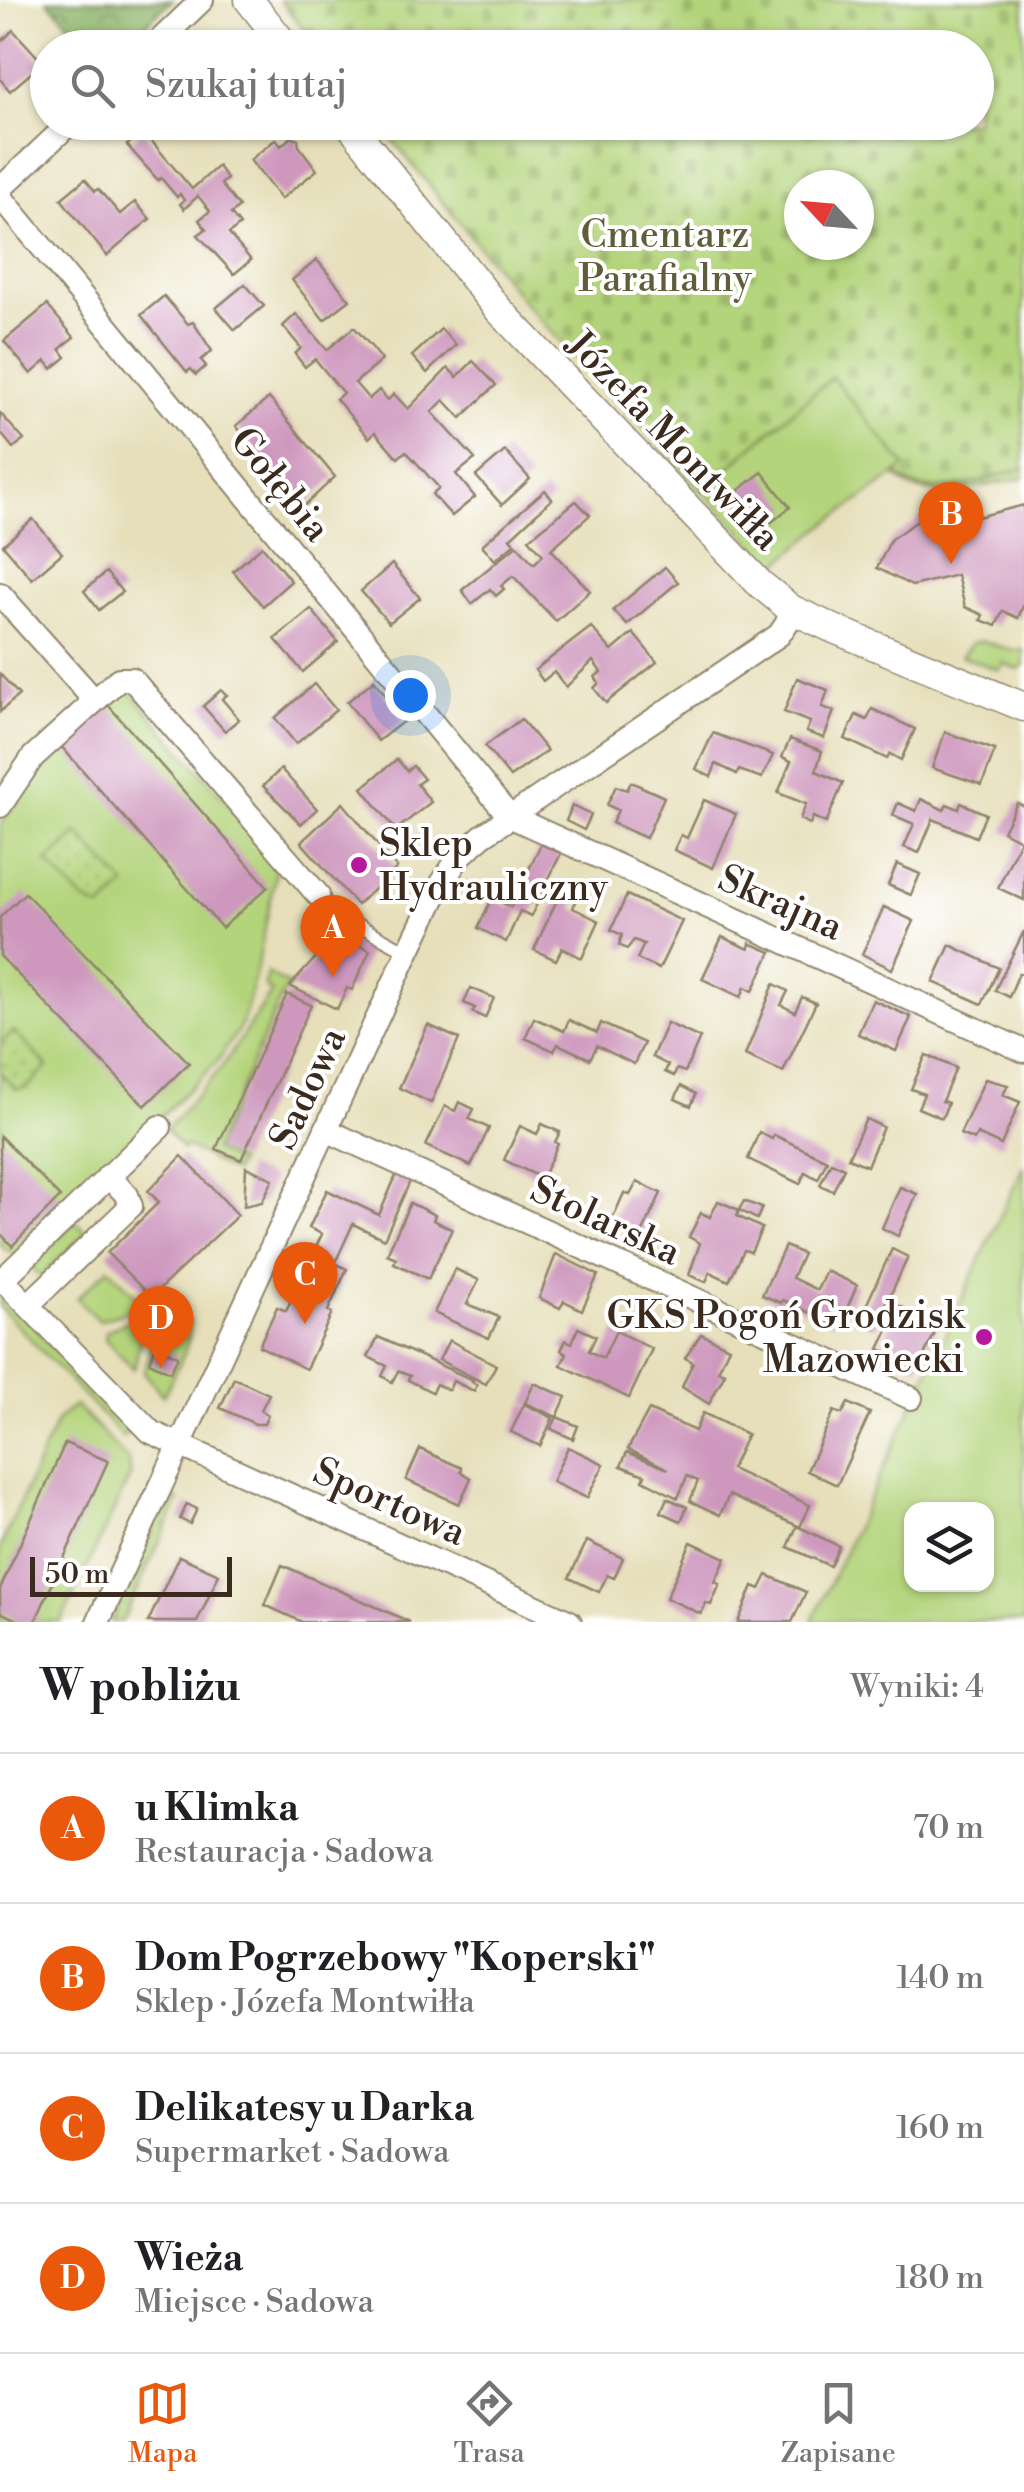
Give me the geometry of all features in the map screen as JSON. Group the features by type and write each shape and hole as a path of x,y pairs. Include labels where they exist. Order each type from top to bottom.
{"street":[{"path":"171,30 202,0"},
{"path":"249,0 273,30"},
{"path":"0,193 53,140"},
{"name":"Józefa Montwiłła","path":"362,140 498,309 716,540 791,609 933,672 1024,707"},
{"name":"Gołębia","path":"0,193 508,816"},
{"path":"0,594 95,700"},
{"name":"Sadowa","path":"98,1622 408,952 440,886 459,857 508,816 778,635 791,609"},
{"path":"0,806 33,758 119,679 132,679 318,895"},
{"name":"Skrajna","path":"508,816 1024,1050"},
{"path":"1,1280 160,1128"},
{"name":"Stolarska","path":"326,1130 911,1398"},
{"path":"28,1305 130,1206 127,1195 108,1176"},
{"name":"Sportowa","path":"1,1280 147,1429 570,1622"}],"lane":[{"path":"318,895 333,911 408,952"}],"green space":[{"path":"47,0 172,0 139,30 76,30"},
{"name":"Cmentarz Parafialny","path":"280,0 1024,0 1024,468 958,487 925,488 910,483 897,474 905,466 832,377 701,491 528,307 393,140 994,140 994,30 304,30"},
{"path":"832,377 906,467 775,566 702,491"},
{"path":"1024,468 1024,478 942,494 912,488 896,477 897,474 925,488 941,489"},
{"path":"983,641 1024,650 1024,666 1018,670 1003,663 999,670 961,656 972,643"},
{"path":"122,691 130,691 278,861 242,1024 217,1062 17,1255 0,1246 0,826 55,743"},
{"path":"78,833 126,885 101,909 81,898 47,862"},
{"path":"267,973 290,986 283,993 214,1150 238,1162 233,1172 186,1146 183,1149 166,1130 222,1067 272,992 265,987"},
{"path":"14,1031 48,1067 26,1088 16,1089 0,1073 0,1044"},
{"name":"GKS Pogoń Grodzisk Mazowiecki","path":"1024,1165 1024,1622 812,1622"},
{"path":"75,1221 87,1233 41,1277 30,1265"},
{"path":"109,1268 144,1304 99,1321 77,1298"},
{"path":"0,1292 131,1430 123,1437 0,1307"},
{"path":"161,1310 189,1321 182,1359 163,1396 144,1372"},
{"path":"146,1313 134,1369 105,1339 106,1331"},
{"path":"75,1405 128,1460 131,1474 61,1622 0,1622 0,1548 57,1420"},
{"path":"169,1495 179,1500 122,1622 111,1622"}],"building":[{"path":"13,30 30,49 30,74 10,91 0,79 0,37 3,40"},
{"path":"133,140 151,140 192,189 218,166 227,179 221,184 239,207 231,214 240,225 229,234 251,260 234,274 198,235 206,229 199,220 210,211 198,196 184,209 180,194 177,197 161,178 158,180 127,145"},
{"path":"275,140 281,146 288,140 298,140 317,170 281,199 250,160"},
{"path":"85,179 120,214 135,202 150,219 107,256 61,199"},
{"path":"317,260 350,300 324,320 292,280"},
{"path":"245,284 264,306 235,330 216,308"},
{"path":"164,296 188,324 193,322 212,351 201,360 206,366 196,375 191,369 187,372 141,315"},
{"path":"47,305 74,337 60,349 66,357 52,369 46,361 31,374 4,341"},
{"path":"296,314 327,350 354,327 375,351 382,360 355,383 369,399 379,390 388,400 394,394 408,409 448,368 457,377 473,361 496,385 461,418 444,400 432,412 475,459 456,474 475,497 452,516 432,494 439,488 406,451 398,458 375,432 369,438 336,399 343,393 315,359 305,367 295,354 301,348 283,326"},
{"path":"441,329 456,345 427,373 412,356"},
{"path":"269,398 335,477 303,507 236,426"},
{"path":"0,413 24,440 13,448 0,432"},
{"path":"505,451 530,479 502,505 476,476"},
{"path":"762,472 790,507 762,530 733,495"},
{"path":"545,490 552,499 510,538 515,543 495,560 482,545"},
{"path":"576,501 590,515 551,549 590,591 556,621 513,576 496,596 490,589 472,604 462,590 517,545 534,564 543,555 529,539"},
{"path":"1024,505 1024,604 1018,618 1003,611 996,626 981,620 983,615 965,607 957,575 912,586 877,568 891,539 923,517 938,513 947,529"},
{"path":"33,519 62,553 32,579 3,545"},
{"path":"262,546 291,581 263,606 233,571"},
{"path":"392,564 420,598 389,623 361,591"},
{"path":"665,567 678,582 627,625 613,610"},
{"path":"106,572 122,592 99,610 84,591"},
{"path":"311,609 338,642 303,672 275,639"},
{"path":"591,627 612,651 633,633 657,662 606,703 594,688 599,683 595,677 601,672 593,661 566,687 554,672 543,681 535,670"},
{"path":"0,674 19,695 0,712"},
{"path":"797,678 828,690 822,707 834,711 824,738 806,732 810,722 784,712"},
{"path":"374,680 405,720 378,741 347,702"},
{"path":"314,684 336,710 296,744 275,718"},
{"path":"221,690 227,695 222,699 239,719 225,731 203,706"},
{"path":"108,705 268,887 222,928 61,746"},
{"path":"872,709 915,729 901,760 890,754 887,759 845,739 856,715 867,720"},
{"path":"521,719 547,751 510,777 485,746"},
{"path":"945,732 995,750 982,785 932,768"},
{"path":"713,733 773,755 762,778 739,770 737,774 716,764 711,777 696,769"},
{"path":"790,739 822,751 816,771 843,783 826,823 813,817 810,824 800,819 806,804 778,793 791,761 782,757"},
{"path":"397,759 407,771 413,766 424,779 417,784 431,802 396,830 362,788"},
{"path":"281,769 317,809 301,824 263,786"},
{"path":"631,782 664,797 646,838 612,823 618,810 607,805 616,786 627,790"},
{"path":"921,799 944,810 947,804 959,809 961,803 986,814 976,837 933,819 919,853 904,847 914,824 893,815 898,803 916,811"},
{"path":"704,800 736,814 713,868 674,850 681,835 687,838"},
{"path":"343,803 397,868 357,905 301,842"},
{"path":"1017,803 1024,806 1024,900 998,888 1020,840 1003,831"},
{"path":"572,806 591,815 584,830 566,821"},
{"path":"541,844 561,853 531,916 520,911 506,942 478,928 492,898 511,907"},
{"path":"897,864 920,874 911,895 888,885"},
{"path":"562,889 578,896 573,908 599,921 582,958 562,948 556,960 534,950"},
{"path":"25,893 189,1063 145,1106 0,956 0,917"},
{"path":"627,895 682,921 659,969 637,959 644,944 634,940 627,949 619,945 622,935 611,930"},
{"path":"884,907 914,921 892,969 862,954"},
{"path":"340,931 370,950 352,990 347,988 337,1009 290,986"},
{"path":"1024,931 1024,975 1019,973 1009,997 995,990"},
{"path":"722,937 749,949 750,943 771,952 753,991 745,987 741,997 702,979"},
{"path":"950,945 999,968 982,1004 933,982"},
{"path":"774,984 788,991 781,1005 795,1012 802,997 816,1003 783,1072 745,1055"},
{"path":"471,988 494,998 485,1018 464,1003"},
{"path":"287,994 311,1005 241,1160 216,1149"},
{"path":"873,1000 911,1017 896,1051 858,1034"},
{"path":"534,1018 564,1031 569,1020 597,1033 601,1023 644,1043 634,1064 597,1046 590,1059 558,1044 554,1051 525,1038"},
{"path":"667,1023 700,1038 685,1072 677,1069 674,1076 665,1072 668,1065 652,1057"},
{"path":"428,1025 459,1039 431,1103 399,1088"},
{"path":"926,1055 956,1068 942,1101 948,1103 942,1118 918,1108 924,1094 911,1089"},
{"path":"985,1079 1008,1085 1003,1095 1020,1102 1001,1145 977,1134 974,1140 960,1134"},
{"path":"681,1086 696,1094 691,1106 675,1099"},
{"path":"459,1102 474,1109 469,1119 489,1128 471,1166 426,1146 445,1106 455,1111"},
{"path":"866,1119 883,1127 867,1166 848,1158"},
{"path":"542,1124 560,1132 542,1178 504,1160 520,1126 537,1134"},
{"path":"759,1132 827,1160 818,1179 805,1172 800,1184 748,1159"},
{"path":"0,1136 60,1197 12,1246 0,1233"},
{"path":"182,1156 238,1215 151,1297 107,1253 159,1202 148,1191"},
{"path":"831,1162 844,1168 833,1191 820,1185"},
{"path":"246,1167 273,1179 262,1202 244,1206"},
{"path":"398,1171 412,1177 384,1239 353,1224 335,1263 347,1269 306,1369 259,1346 277,1307 286,1311 322,1234 309,1228 327,1190 379,1215"},
{"path":"637,1182 661,1193 641,1236 611,1222 624,1193 630,1195"},
{"path":"900,1187 917,1194 898,1236 882,1228"},
{"path":"718,1201 739,1210 737,1216 762,1228 751,1252 744,1250 729,1281 710,1272 706,1282 689,1275 700,1243 689,1237 701,1213 710,1217"},
{"path":"744,1201 762,1208 757,1219 739,1210"},
{"path":"410,1203 452,1229 428,1279 394,1263 396,1258 387,1254"},
{"path":"785,1246 803,1254 792,1278 817,1290 826,1271 857,1285 845,1313 836,1314 832,1323 783,1300 781,1303 762,1295"},
{"path":"892,1249 908,1257 875,1328 859,1321"},
{"path":"556,1254 598,1275 582,1310 564,1301 560,1308 539,1298"},
{"path":"455,1269 479,1280 467,1304 499,1317 489,1338 434,1313"},
{"path":"900,1306 939,1325 918,1367 879,1349"},
{"path":"578,1328 596,1336 589,1351 603,1358 616,1331 652,1349 629,1398 561,1365 567,1353 561,1350 566,1340 572,1343"},
{"path":"701,1334 729,1347 718,1371 725,1373 709,1404 682,1387 693,1362 685,1358"},
{"path":"378,1337 473,1380 477,1385 474,1391 453,1381 449,1390 436,1384 432,1392 398,1371 392,1382 382,1376 387,1366 368,1357"},
{"path":"449,1340 496,1365 486,1384 439,1360"},
{"path":"156,1346 178,1356 170,1372 149,1362"},
{"path":"234,1378 269,1394 261,1410 268,1415 264,1424 255,1424 220,1408"},
{"path":"534,1383 566,1397 557,1417 525,1403"},
{"path":"848,1403 870,1413 837,1485 807,1471 834,1411 842,1414"},
{"path":"524,1404 553,1418 540,1446 511,1432"},
{"path":"649,1410 695,1431 703,1413 747,1434 731,1469 810,1505 800,1527 729,1495 720,1515 690,1501 698,1481 687,1476 678,1498 643,1480 645,1475 621,1466 627,1452 668,1469 628,1449"},
{"path":"557,1417 578,1426 573,1439 551,1429"},
{"path":"65,1443 108,1461 35,1622 21,1622 0,1612 0,1589"},
{"path":"568,1447 604,1464 587,1498 552,1482"},
{"path":"420,1449 462,1468 461,1472 471,1478 459,1504 406,1480"},
{"path":"667,1498 687,1507 681,1521 661,1512"},
{"path":"187,1504 197,1509 190,1524 180,1519"},
{"path":"797,1526 839,1546 830,1566 788,1547"},
{"path":"587,1541 623,1558 614,1578 607,1575 599,1592 569,1578"},
{"path":"691,1542 726,1558 715,1582 720,1584 711,1605 706,1603 701,1614 666,1598"},
{"path":"179,1556 219,1574 197,1622 148,1622"},
{"path":"282,1565 410,1622 302,1622 265,1605"},
{"path":"767,1575 806,1592 792,1622 738,1622 753,1586 760,1589"}],"place":[{"name":"Dom Pogrzebowy \"Koperski\"","path":"951,564"},
{"name":"Sklep Hydrauliczny","path":"359,865"},
{"name":"u Klimka","path":"333,977"},
{"name":"Delikatesy u Darka","path":"305,1324"},
{"name":"GKS Pogoń Grodzisk Mazowiecki","path":"984,1337"},
{"name":"Wieża","path":"161,1368"}]}
